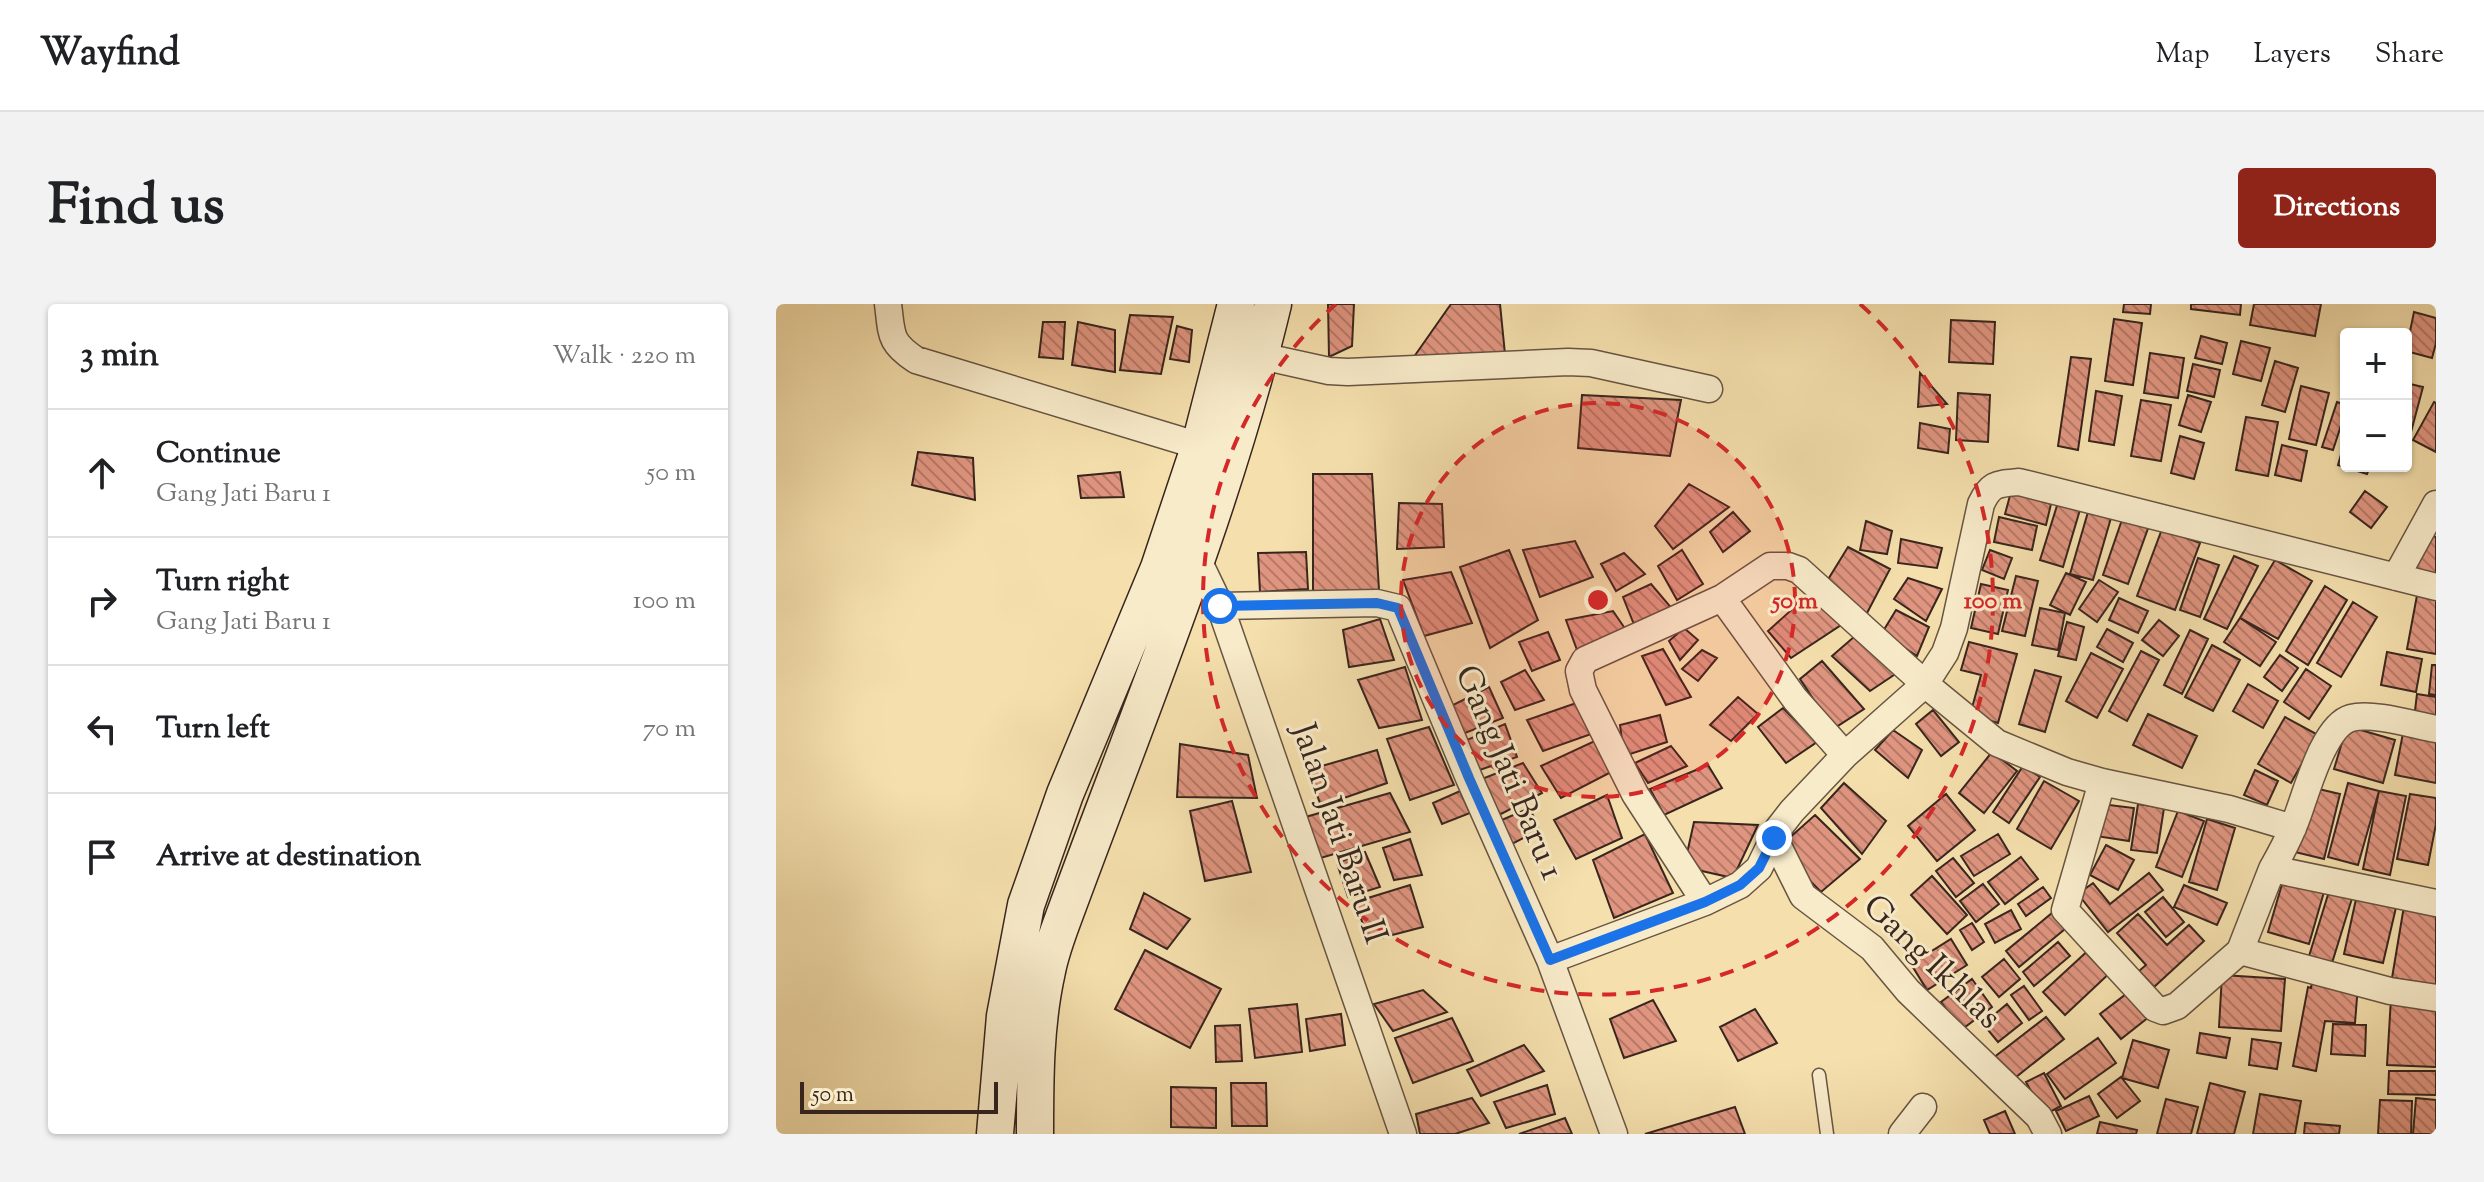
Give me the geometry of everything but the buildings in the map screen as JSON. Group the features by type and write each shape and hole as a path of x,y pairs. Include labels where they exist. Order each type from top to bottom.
{"main road":[{"path":"1236,304 1215,451 1198,560 1102,813 1047,969 1035,1083 1035,1132 995,1131 1005,1016 1026,905 1065,794 1159,568 1215,451 1261,356 1273,304"},
{"path":"1065,794 1102,813"}],"street":[{"path":"888,304 898,348 916,360 1215,451"},
{"path":"1261,356 1329,371 1348,372 1505,363 1591,363 1709,389"},
{"path":"1550,960 1705,902 1740,885 1754,874 1792,811 1845,755 1925,684 1945,653 1954,628 1981,504 1987,492 1997,484 2019,482 2436,587"},
{"path":"2396,577 2436,504"},
{"name":"Jalan Jati Baru II","path":"1198,560 1220,606 1403,1134"},
{"path":"1705,902 1635,794 1583,690 1579,671 1585,660 1722,598 1770,566 1788,566 1799,570 1925,684 1997,743 2067,772 2229,809 2293,828"},
{"path":"1722,598 1795,699 1845,755"},
{"name":"Gang Jati Baru 1","path":"1220,606 1377,603 1398,608 1550,960 1614,1134"},
{"path":"2102,782 2065,910 2155,1008 2163,1011 2177,1006 2240,951 2272,869 2293,828 2324,745 2341,722 2365,716 2436,729"},
{"name":"Gang Ikhlas","path":"1774,838 1803,896 1872,948 1908,991 2039,1117 2048,1134"},
{"path":"2272,869 2436,903"},
{"path":"2240,951 2390,991 2436,998"},
{"path":"1902,1134 1923,1107"}],"lane":[{"path":"1819,1075 1827,1134"}],"route":[{"path":"1220,606 1377,603 1398,608 1550,960 1705,902 1740,885 1759,868 1774,838"}]}
